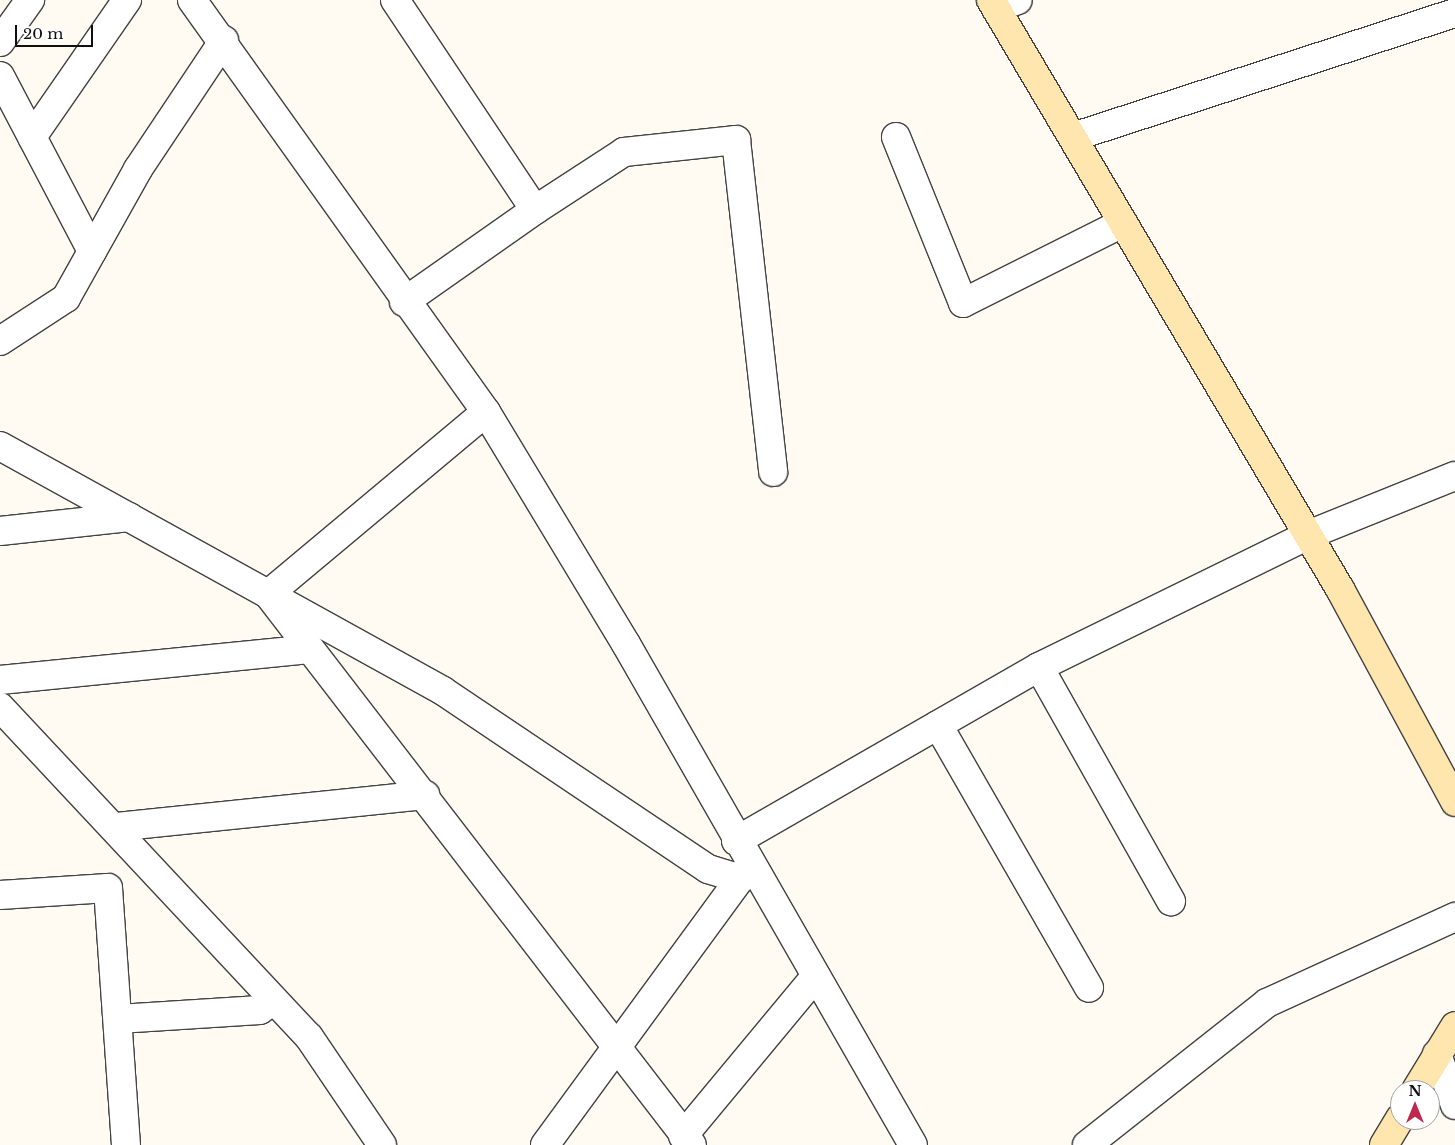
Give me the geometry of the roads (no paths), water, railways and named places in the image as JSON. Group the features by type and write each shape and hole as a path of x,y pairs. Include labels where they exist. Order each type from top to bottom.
{"street":[{"path":"0,42 30,0"},
{"path":"32,137 127,0"},
{"path":"192,0 224,40 404,302 486,412 626,644 736,841 746,871 816,976 913,1145"},
{"path":"395,0 535,210"},
{"path":"1002,2 1073,137 1308,535 1455,802"},
{"path":"1073,137 1455,13"},
{"path":"1,338 66,298 138,169 224,40"},
{"path":"0,76 92,252"},
{"path":"896,137 963,303 1123,223"},
{"path":"404,302 535,210 624,152 736,140 772,472"},
{"path":"268,594 486,412"},
{"path":"0,446 443,691 708,869 746,871"},
{"path":"736,841 1039,667 1308,535 1455,476"},
{"path":"0,531 129,517"},
{"path":"268,594 619,1045 688,1141 816,976"},
{"path":"0,680 309,649"},
{"path":"1039,667 1171,901"},
{"path":"0,706 116,827 309,1037 382,1145"},
{"path":"938,725 1089,988"},
{"path":"116,827 426,795"},
{"path":"545,1145 746,871"},
{"path":"0,895 108,888 126,1145"},
{"path":"1087,1145 1267,1003 1455,917"},
{"path":"118,1019 260,1010 274,1000"},
{"path":"1422,1080 1455,1026"},
{"path":"1437,1054 1455,1105"},
{"path":"1384,1145 1393,1130"}]}
